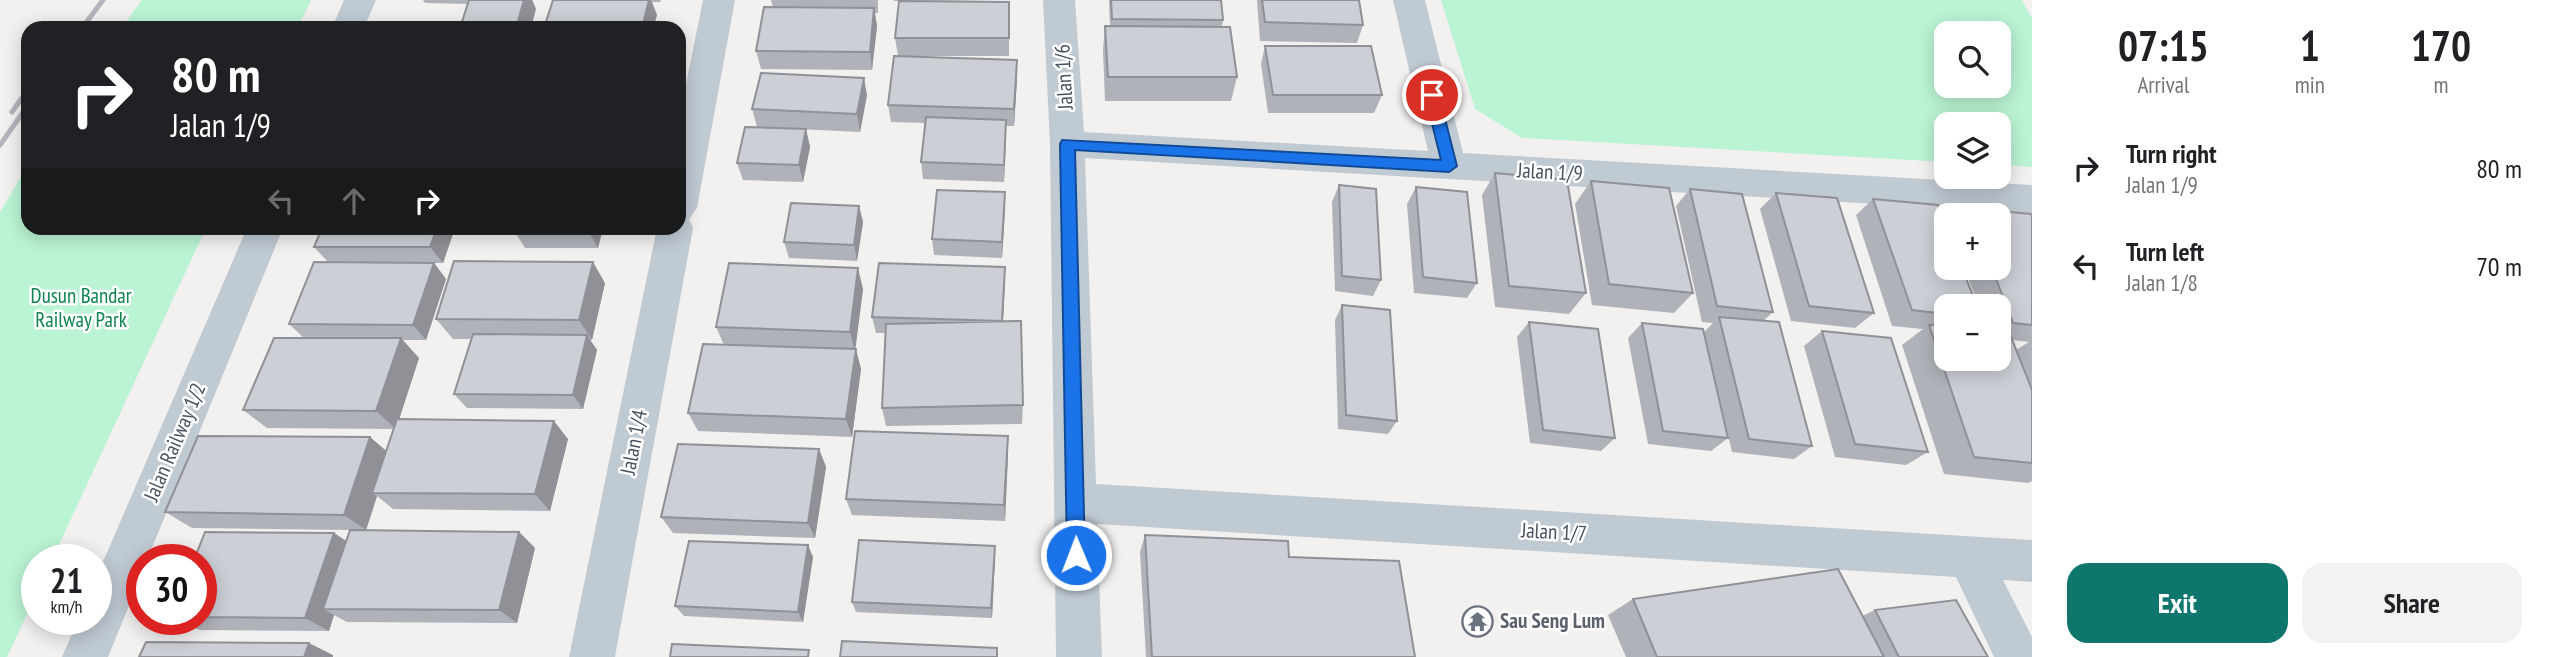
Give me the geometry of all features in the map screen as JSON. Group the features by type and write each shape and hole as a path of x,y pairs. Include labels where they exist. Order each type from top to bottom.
{"street":[{"path":"351,21 360,0"},
{"path":"686,172 719,0"},
{"name":"Jalan 1/6","path":"1059,0 1068,144 1079,657"},
{"path":"1409,0 1449,166"},
{"name":"Jalan 1/9","path":"1068,144 2032,199"},
{"name":"Jalan Railway 1/2","path":"85,657 262,235"},
{"name":"Jalan 1/4","path":"592,657 674,235"},
{"name":"Jalan 1/7","path":"1075,503 2032,561"},
{"path":"1969,558 2018,657"}],"green space":[{"path":"142,0 311,0 301,21 126,21"},
{"path":"1441,0 2022,0 2032,18 2032,167 2011,166 2011,112 1934,112 1934,161 1522,138 1475,109"},
{"name":"Dusun Bandar Railway Park","path":"21,177 21,235 203,235 59,544 21,544 21,627 7,657 0,657 0,212"}],"building":[{"path":"469,0 524,0 518,21 462,21"},
{"path":"553,0 649,0 644,21 546,21"},
{"path":"1111,0 1221,0 1223,20 1112,19"},
{"path":"1262,0 1359,0 1363,25 1265,22"},
{"path":"899,1 1009,2 1009,38 895,38"},
{"path":"764,7 874,8 870,52 756,51"},
{"path":"1105,26 1230,27 1237,77 1108,77"},
{"path":"1265,46 1371,46 1382,95 1273,95"},
{"path":"894,56 1017,60 1014,109 888,105"},
{"path":"761,73 864,78 857,114 752,109"},
{"path":"926,117 1006,120 1004,165 921,162"},
{"path":"745,127 806,129 799,165 737,163"},
{"path":"1495,173 1567,180 1586,293 1509,286"},
{"path":"1591,181 1669,188 1693,293 1609,284"},
{"path":"1339,185 1376,189 1381,280 1342,276"},
{"path":"1416,187 1467,192 1477,283 1423,277"},
{"path":"1690,189 1742,194 1773,312 1717,306"},
{"path":"937,190 1005,192 1002,242 932,239"},
{"path":"1776,193 1837,198 1874,313 1809,306"},
{"path":"1873,199 1934,205 1934,280 1967,280 1972,294 1934,294 1934,313 1912,310"},
{"path":"791,203 859,206 854,245 784,242"},
{"path":"2011,212 2031,214 2032,325 2013,323 2011,294 2002,294 1997,280 2011,280"},
{"path":"319,235 434,235 430,247 314,247"},
{"path":"454,261 593,262 579,320 436,319"},
{"path":"314,262 434,263 413,325 289,324"},
{"path":"729,263 858,268 850,332 716,327"},
{"path":"879,263 1005,267 1002,321 872,317"},
{"path":"1342,305 1390,310 1397,421 1346,415"},
{"path":"1719,317 1779,322 1812,446 1749,439"},
{"path":"1021,321 1023,405 882,408 886,324"},
{"path":"1529,322 1598,329 1615,438 1543,430"},
{"path":"1642,323 1703,329 1728,438 1663,431"},
{"path":"1929,325 1934,325 1934,340"},
{"path":"1822,331 1891,338 1928,452 1855,444"},
{"path":"473,334 587,335 573,395 454,394"},
{"path":"2011,337 2032,390 2032,463 1974,457 1945,371 2011,371"},
{"path":"274,338 401,338 376,411 243,410"},
{"path":"703,344 856,349 846,419 688,413"},
{"path":"397,419 554,421 535,494 372,493"},
{"path":"855,431 1008,436 1004,505 846,499"},
{"path":"198,436 370,437 344,515 165,512"},
{"path":"678,444 819,449 808,523 661,517"},
{"path":"350,530 519,532 499,610 323,609"},
{"path":"205,532 334,533 305,618 217,617 217,544 200,544"},
{"path":"1145,535 1288,541 1289,557 1399,561 1415,657 1152,657"},
{"path":"859,540 995,546 991,608 852,602"},
{"path":"689,541 808,545 798,612 675,606"},
{"path":"1838,569 1884,657 1657,657 1633,599"},
{"path":"1956,600 1988,657 1899,657 1875,610"},
{"path":"842,641 997,648 997,657 840,657"},
{"path":"146,642 309,643 304,657 139,657"},
{"path":"672,644 809,650 808,657 670,657"}],"railway":[{"path":"87,21 103,0"},
{"path":"12,112 21,99"},
{"path":"0,145 21,115"}],"place":[{"name":"Sau Seng Lum","path":"1477,621"}],"route":[{"path":"1076,555 1068,144 1449,166 1432,95"}]}
